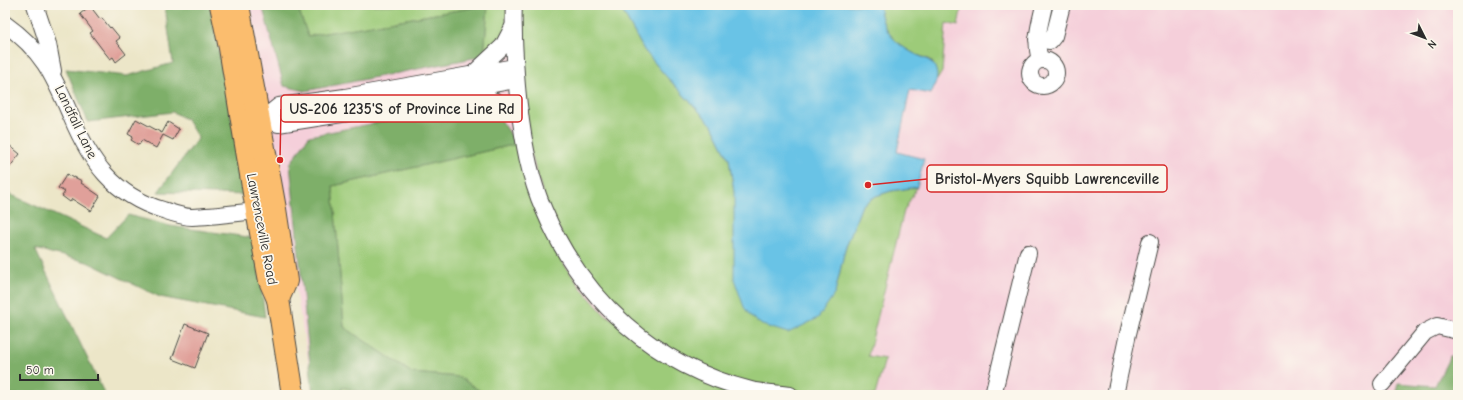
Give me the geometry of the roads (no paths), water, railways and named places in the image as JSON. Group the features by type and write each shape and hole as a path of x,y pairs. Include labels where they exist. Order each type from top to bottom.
{"highway":[{"name":"Lawrenceville Road","path":"222,5 255,120"},
{"name":"Lawrenceville Road","path":"238,5 255,120 266,210 286,281 278,299 293,395"}],"street":[{"path":"35,5 48,44 53,76"},
{"path":"514,5 515,73 524,143 543,210 567,256 586,284 609,310 648,343 677,362 705,375 752,390 790,395"},
{"path":"1040,60 1037,49 1037,39 1044,5"},
{"path":"1037,39 1050,41 1054,36 1062,5"},
{"name":"Landfall Lane","path":"5,24 33,47 43,60 53,76 84,146 96,164 109,179 124,191 138,200 156,208 191,217 266,210"},
{"path":"474,73 503,46 514,25"},
{"path":"255,120 278,124 348,113 357,109 438,87 474,73 515,73"},
{"path":"255,120 279,106 438,87 515,73"},
{"path":"348,113 357,115 383,112 469,95 483,96 520,112"},
{"path":"345,97 348,113"},
{"path":"1115,395 1150,242"},
{"path":"994,395 1028,253"},
{"path":"1382,384 1425,332 1437,326 1458,331"}],"water":[{"path":"619,5 880,5 882,20 889,34 906,49 927,59 935,66 937,79 931,94 910,90 897,152 924,159 917,187 891,191 876,196 862,205 845,249 835,293 818,318 788,333 762,325 751,317 744,307 734,279 734,192 729,159 712,125 665,75 644,50"}],"place":[{"name":"US-206 1235'S of Province Line Rd","path":"280,160"},
{"name":"Bristol-Myers Squibb Lawrenceville","path":"868,185"}]}
